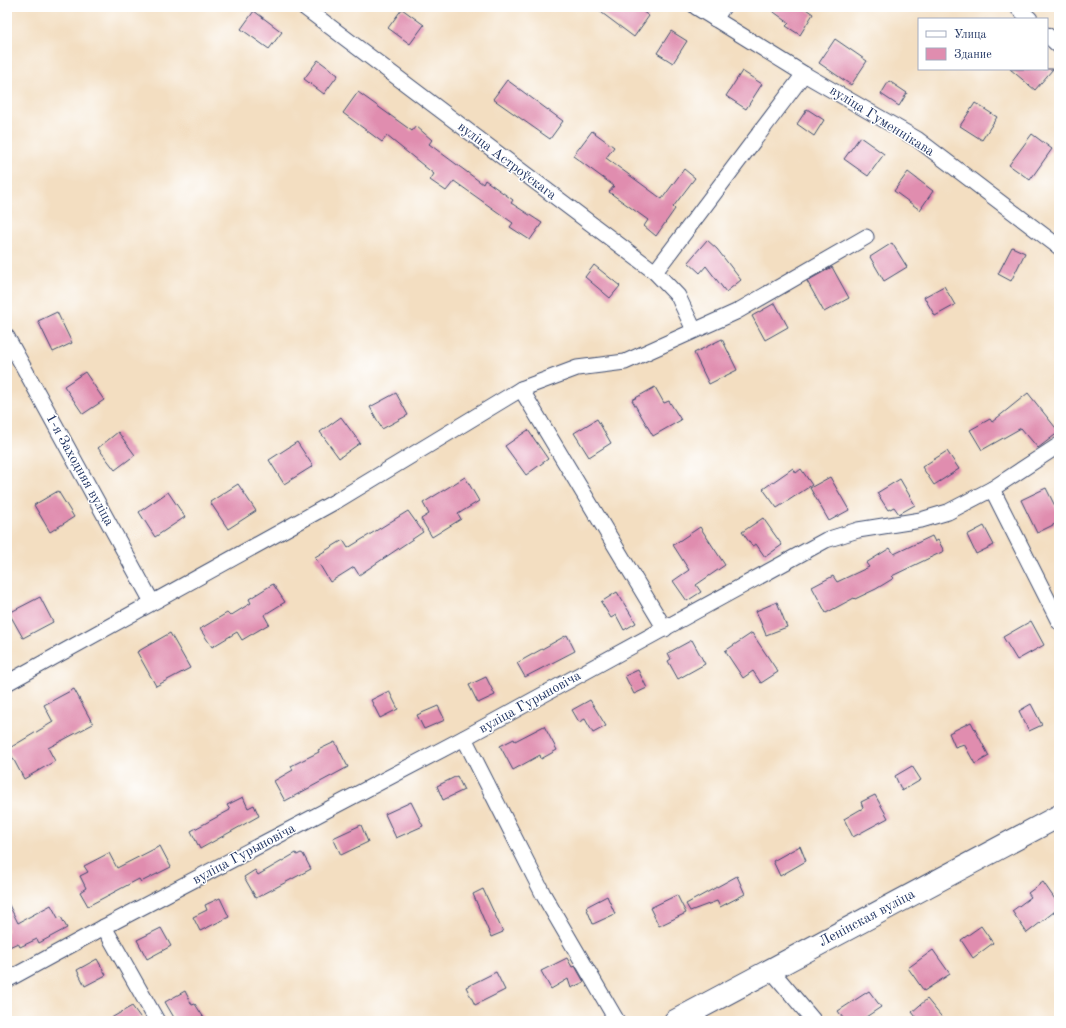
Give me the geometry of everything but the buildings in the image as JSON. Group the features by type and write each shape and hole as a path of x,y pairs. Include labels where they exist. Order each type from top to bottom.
{"main road":[{"name":"Ленінская вуліца","path":"675,1021 1059,816"}],"street":[{"name":"вуліца Астроўскага","path":"304,7 655,272 678,296 694,330"},
{"name":"вуліца Гуменнікава","path":"696,7 719,13 804,74 917,139 1059,247"},
{"path":"1017,7 1029,18"},
{"path":"1048,36 1059,46"},
{"path":"655,272 804,74"},
{"path":"7,683 338,500 521,389 577,368 625,362 736,312 866,237"},
{"name":"1-я Заходняя вуліца","path":"7,337 152,602"},
{"path":"521,389 665,629"},
{"name":"вуліца Гурыновіча","path":"7,980 104,927 464,738 826,540 858,530 921,520 948,512 992,489 1059,445"},
{"path":"992,489 1059,622"},
{"path":"464,738 543,894 617,1021"},
{"path":"104,927 157,1021"},
{"path":"770,970 814,1021"}]}
